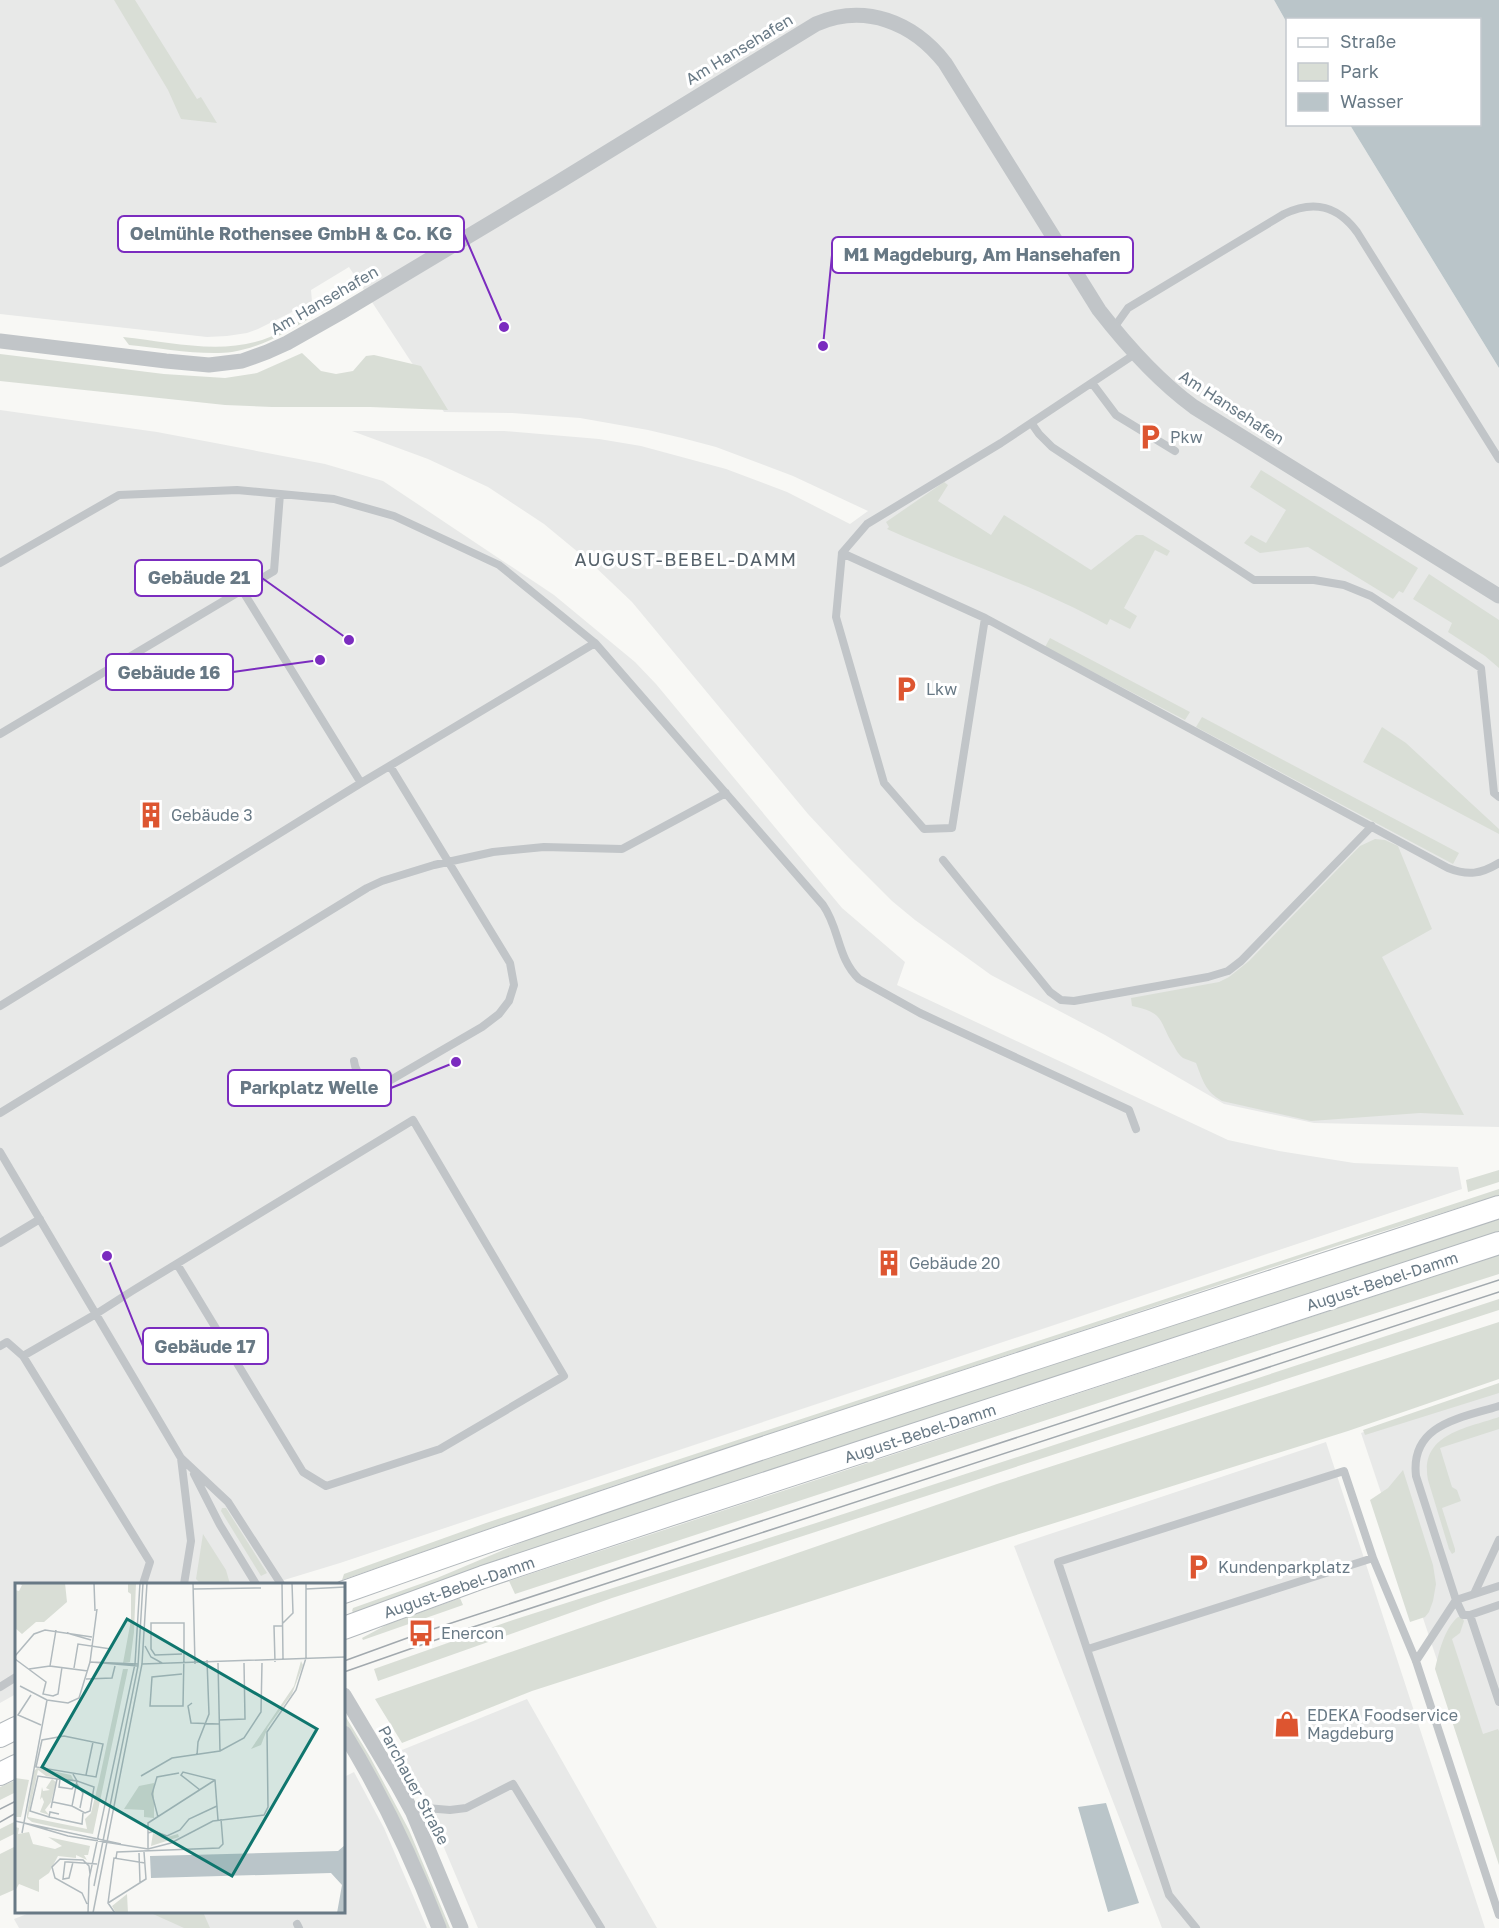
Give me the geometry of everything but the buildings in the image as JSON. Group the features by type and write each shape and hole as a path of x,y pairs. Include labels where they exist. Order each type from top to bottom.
{"main road":[{"name":"August-Bebel-Damm","path":"345,1592 718,1463 1499,1207"},
{"name":"August-Bebel-Damm","path":"345,1628 483,1577 1499,1243"},
{"path":"0,1736 15,1728"},
{"path":"0,1774 15,1766"}],"street":[{"name":"Am Hansehafen","path":"0,341 188,363 220,364 251,358 287,343 340,313 816,24 840,16 880,17 901,25 922,39 939,56 1089,295 1135,354 1163,382 1194,407 1499,596"},
{"name":"Parchauer Straße","path":"345,1697 413,1813 461,1928"},
{"path":"345,1735 394,1822 439,1928"}],"lane":[{"path":"1113,328 1128,308 1284,214 1305,206 1318,206 1330,210 1345,218 1357,232 1499,459"},
{"path":"985,618 952,828 924,829 884,783 836,617 842,553 867,525 1032,424 1135,354"},
{"path":"1092,383 1116,415 1175,451"},
{"path":"1032,424 1052,447 1254,580 1314,580 1344,585 1371,596 1481,668 1494,793 1499,797"},
{"path":"0,563 119,495 237,490 334,499 394,516 499,565 596,643 824,904 833,922 843,957 859,979 930,1018 1129,1110 1136,1129"},
{"path":"0,734 274,571 279,494"},
{"path":"842,553 985,618 1460,872 1480,873 1499,863"},
{"path":"242,590 361,783"},
{"path":"0,1006 390,765 596,643"},
{"path":"354,1061 356,1069 366,1079 375,1083 389,1081 490,1021 503,1010 509,1001 514,980 510,963 390,765"},
{"path":"0,1113 367,888 409,872 493,852 544,847 622,849 726,793"},
{"path":"943,860 1050,992 1063,1000 1081,1000 1208,978 1228,970 1241,961 1372,826"},
{"path":"23,1356 96,1314 177,1264 413,1120 564,1376 440,1449 326,1486 303,1472 177,1264"},
{"path":"0,1153 181,1458 228,1502 280,1583"},
{"path":"0,1243 40,1219"},
{"path":"0,1346 7,1342 23,1356 150,1562 143,1583"},
{"path":"1499,1406 1440,1426 1425,1438 1417,1455 1416,1476 1456,1600 1463,1615 1470,1616 1499,1605"},
{"path":"181,1458 191,1541 184,1583"},
{"path":"191,1468 220,1525 255,1583"},
{"path":"1196,1928 1169,1895 1059,1562 1344,1471 1373,1557 1416,1661 1499,1915"},
{"path":"1474,1594 1499,1540"},
{"path":"1088,1649 1373,1557"},
{"path":"1416,1661 1456,1600 1499,1586"},
{"path":"1470,1616 1499,1702"},
{"path":"0,1687 15,1678"},
{"path":"413,1813 426,1808 450,1810 466,1808 513,1784 601,1928"}],"shaded area":[{"path":"0,0 1274,0 1286,21 1286,126 1351,126 1499,368 1499,1127 1314,1123 1224,1104 1105,1035 991,975 915,920 892,901 849,858 808,814 632,602 590,562 544,524 488,487 428,459 352,431 504,431 599,439 641,446 726,469 787,492 850,524 868,511 793,476 716,447 648,430 580,418 512,413 444,412 349,267 311,290 312,302 258,329 227,336 207,337 0,314"},
{"path":"0,410 157,432 325,464 383,481 554,595 635,662 656,684 842,908 905,962 897,985 1228,1140 1354,1163 1458,1167 1462,1189 274,1583 15,1583 15,1695 0,1703"},
{"path":"1499,1385 1499,1845 1361,1433"},
{"path":"1326,1442 1485,1928 1162,1928 1014,1546"},
{"path":"527,1699 657,1928 478,1928 437,1831 397,1752"},
{"path":"354,1772 384,1828 427,1928 19,1928 14,1919 29,1913 345,1913 345,1776"}],"green space":[{"path":"114,0 135,0 197,99 201,97 217,123 181,119 168,90"},
{"path":"318,309 317,314 276,337 244,350 232,352 195,352 129,345 123,337 197,346 234,346 270,337"},
{"path":"302,353 321,371 336,374 353,371 366,356 374,355 421,366 448,410 225,405 0,381 0,354 164,374 225,378 257,373"},
{"path":"1261,470 1418,568 1403,593 1399,591 1393,599 1308,547 1260,553 1244,543 1251,535 1266,543 1286,510 1250,487"},
{"path":"944,482 948,485 938,501 991,535 1004,515 1091,570 1136,535 1143,535 1170,551 1167,556 1155,550 1124,608 1137,616 1130,629 1110,619 1107,625 1026,586 887,529 889,527 886,522"},
{"path":"1429,574 1499,620 1499,668 1448,632 1452,623 1413,599"},
{"path":"1050,638 1190,712 1185,720 1045,647"},
{"path":"1202,717 1459,853 1453,864 1196,727"},
{"path":"1382,727 1406,743 1499,829 1499,834 1363,762"},
{"path":"1375,839 1385,840 1398,846 1432,929 1382,957 1464,1115 1420,1113 1311,1121 1222,1101 1208,1089 1196,1063 1179,1054 1160,1019 1151,1012 1132,1006 1131,998 1219,982 1229,977 1249,961 1360,846"},
{"path":"1499,1170 1499,1182 1468,1192 1466,1180"},
{"path":"1499,1189 1499,1195 1340,1245 615,1485 342,1580 344,1574 486,1523"},
{"path":"1499,1218 1499,1231 1486,1236 354,1613 352,1611 353,1608 437,1578 573,1522"},
{"path":"1499,1255 1499,1274 515,1594 509,1581"},
{"path":"1499,1299 1499,1310 612,1598 378,1681 374,1669 513,1620"},
{"path":"1499,1322 1499,1379 1348,1431 532,1691 402,1743 375,1699 997,1484"},
{"path":"1499,1383 1499,1393 1365,1435 1363,1430"},
{"path":"1499,1417 1499,1429 1440,1448 1452,1487 1457,1490 1461,1501 1442,1508 1455,1549 1452,1554 1428,1480 1427,1465 1431,1452 1448,1435"},
{"path":"1403,1470 1433,1565 1436,1584 1429,1612 1425,1617 1410,1622 1370,1500 1388,1488"},
{"path":"222,1508 226,1508 267,1573 261,1576 221,1511"},
{"path":"203,1534 226,1570 230,1583 200,1583 196,1579"},
{"path":"460,1598 463,1605 363,1640 362,1638 388,1624"},
{"path":"1458,1617 1462,1617 1464,1621 1460,1633 1452,1639 1483,1734 1498,1729 1499,1731 1499,1865 1435,1669 1446,1634"},
{"path":"345,1716 409,1830 450,1928 445,1928 366,1759 345,1725"},
{"path":"15,1780 15,1792 0,1800 0,1787"},
{"path":"15,1822 15,1834 0,1841 0,1829"},
{"path":"15,1846 15,1889 0,1896 0,1854"},
{"path":"203,1913 210,1928 184,1928 153,1914"}],"water":[{"path":"1274,0 1499,0 1499,368 1351,126 1481,126 1481,18 1286,18 1286,21"},
{"path":"1106,1803 1139,1903 1108,1912 1078,1807"}],"tram line":[{"path":"345,1661 421,1633 1499,1280"},
{"path":"345,1672 470,1628 1499,1292"},
{"path":"0,1809 15,1802"},
{"path":"0,1822 15,1814"}],"place":[{"name":"Oelmühle Rothensee GmbH & Co. KG","path":"504,327"},
{"name":"M1 Magdeburg, Am Hansehafen","path":"823,346"},
{"name":"Pkw","path":"1150,437"},
{"name":"Gebäude 21","path":"349,640"},
{"name":"Gebäude 16","path":"320,660"},
{"name":"Lkw","path":"906,689"},
{"name":"Gebäude 3","path":"151,815"},
{"name":"Parkplatz Welle","path":"456,1062"},
{"name":"Gebäude 17","path":"107,1256"},
{"name":"Gebäude 20","path":"889,1263"},
{"name":"Kundenparkplatz","path":"1198,1567"},
{"name":"Enercon","path":"421,1633"},
{"name":"EDEKA Foodservice Magdeburg","path":"1287,1724"}],"district":[{"name":"AUGUST-BEBEL-DAMM","path":"686,560"}]}
